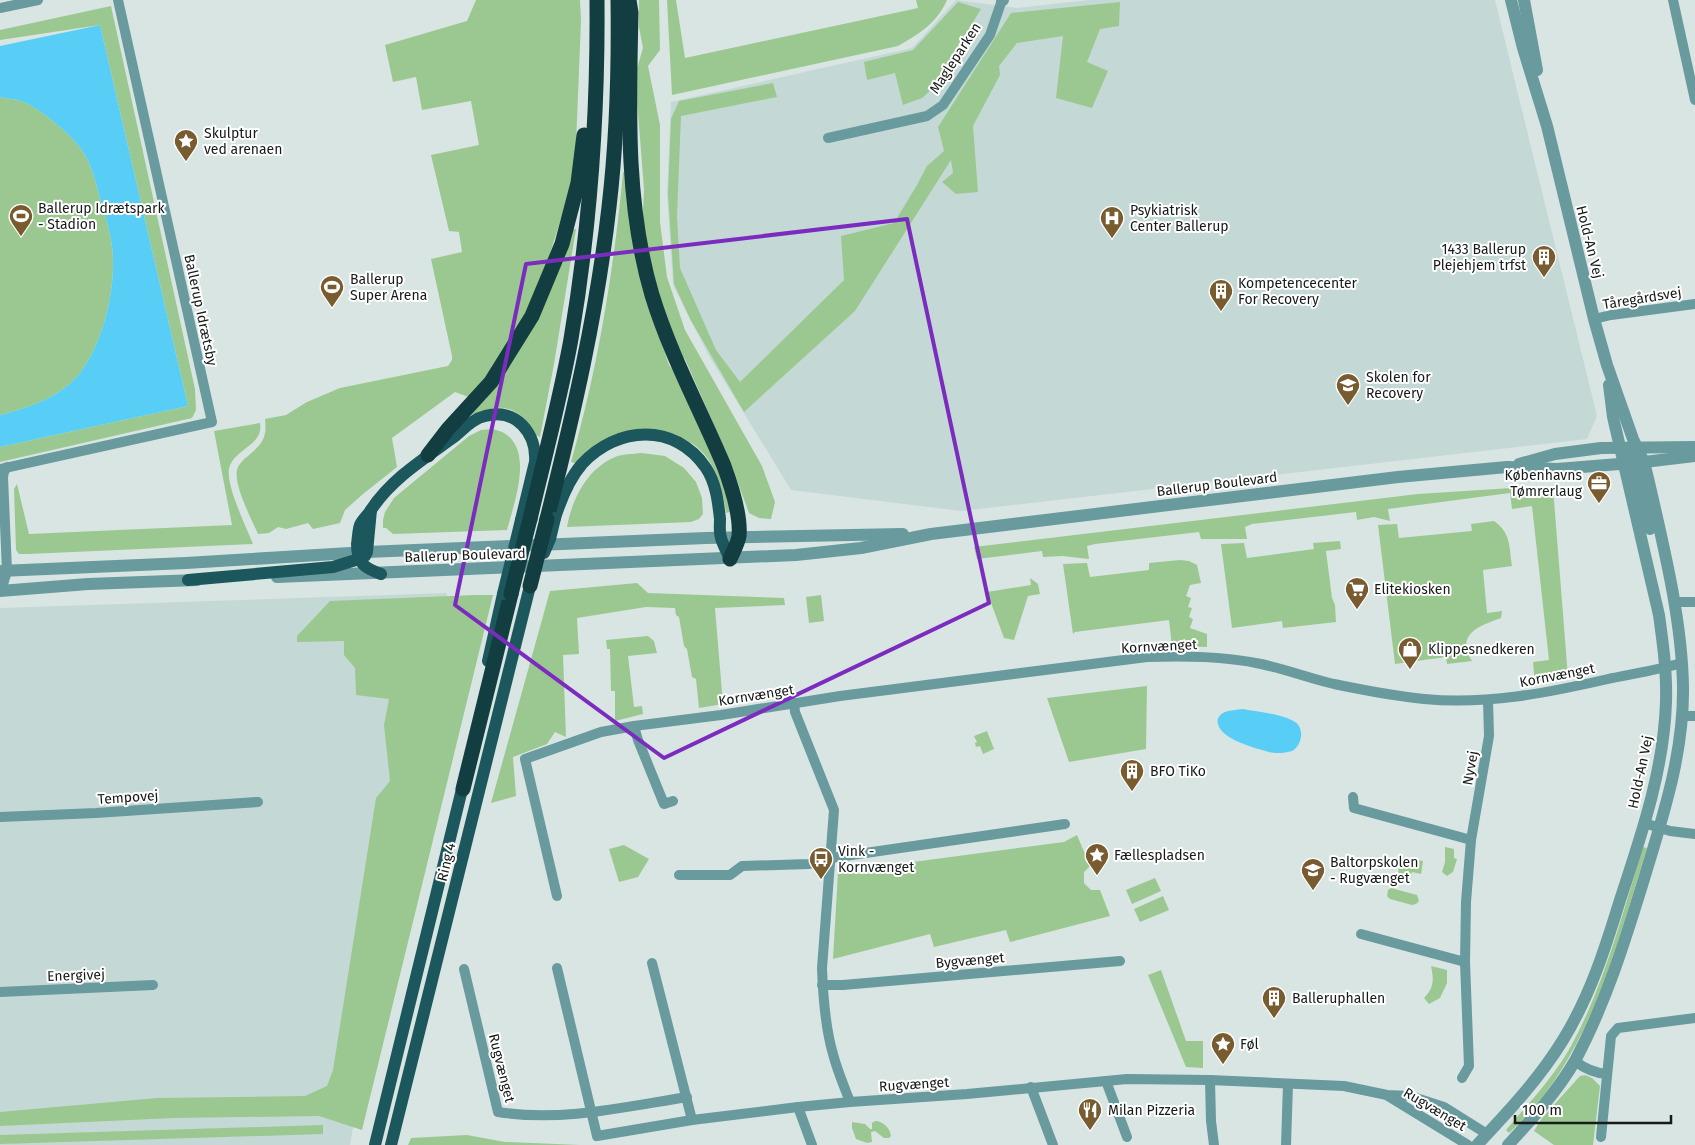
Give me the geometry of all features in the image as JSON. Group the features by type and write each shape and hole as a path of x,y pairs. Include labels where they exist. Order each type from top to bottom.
{"highway":[{"path":"463,788 525,520 563,381 578,293 589,207 595,120 597,0"},
{"path":"529,589 551,518 596,297 609,208 616,130 619,53 618,0"},
{"path":"629,0 629,95 632,170 641,250 665,335 732,486 739,536 730,559"},
{"path":"428,455 448,429 491,382 532,316 562,244 578,183 597,47"}],"main road":[{"path":"381,574 367,568 361,555 358,533 361,524 381,496 428,455 472,422 486,415 504,416 521,423 534,442 535,462 525,520"},
{"path":"551,518 580,466 605,445 623,437 647,434 661,436 674,440 686,448 705,468 712,480 716,492 721,537 730,559"},
{"path":"188,580 333,567 361,555"},
{"name":"Ring 4","path":"391,1145 529,589"},
{"name":"Ring 4","path":"375,1145 463,788"}],"street":[{"path":"0,8 20,2 38,0"},
{"name":"Ballerup Idrætsby","path":"0,590 3,571 4,468 212,422 118,0"},
{"name":"Magleparken","path":"828,138 927,116 943,105 990,35 1003,0"},
{"name":"Hold-An Vej","path":"1511,0 1523,48 1547,126"},
{"name":"Hold-An Vej","path":"1477,1145 1524,1094 1563,1040 1585,999 1597,971 1644,824 1663,742 1666,701 1665,668 1659,615 1634,463 1637,447 1607,365 1594,319 1547,126 1524,0"},
{"path":"1673,0 1695,100"},
{"name":"Tåregårdsvej","path":"1594,319 1695,304"},
{"name":"Hold-An Vej","path":"1508,1145 1547,1101 1575,1061 1600,1011 1622,950 1660,828 1672,782 1682,716 1682,663 1673,598 1634,463 1620,448 1613,417 1607,365"},
{"name":"Ballerup Boulevard","path":"0,590 88,584 730,559 853,549 931,534 1345,484 1507,467 1555,454 1596,449 1695,447"},
{"name":"Ballerup Boulevard","path":"1507,467 1557,470 1695,456"},
{"name":"Ballerup Boulevard","path":"3,571 186,564 739,536 931,534"},
{"path":"1673,598 1695,602"},
{"name":"Kornvænget","path":"557,896 525,759 601,732 794,703 1138,659 1187,656 1212,658 1260,664 1333,684 1409,697 1488,700 1551,691 1682,663"},
{"name":"Nyvej","path":"1462,1078 1468,1066 1465,962 1466,902 1471,840 1489,736 1488,700"},
{"path":"794,703 795,712 834,810 822,985 832,1053 850,1102"},
{"path":"1682,716 1695,716"},
{"path":"634,726 664,804 673,801"},
{"path":"1353,797 1354,808 1471,840"},
{"name":"Tempovej","path":"0,817 258,802"},
{"path":"678,875 730,875 742,866 809,864 832,858 1065,824"},
{"path":"1644,824 1670,831 1695,834"},
{"path":"1361,934 1465,962"},
{"name":"Bygvænget","path":"822,985 843,985 1120,961"},
{"path":"652,963 692,1120"},
{"name":"Rugvænget","path":"557,968 597,1136 692,1120 798,1107 967,1094 1127,1078 1344,1086 1387,1096 1410,1096 1444,1108 1487,1134"},
{"name":"Rugvænget","path":"464,969 498,1112 519,1115 555,1116 592,1113 687,1097"},
{"name":"Energivej","path":"0,992 153,985"},
{"path":"1601,1137 1611,1036 1618,1028 1695,1018"},
{"path":"1575,1061 1585,1069 1607,1074"},
{"path":"1210,1080 1211,1121 1214,1145"},
{"path":"1106,1081 1127,1137"},
{"path":"1286,1145 1288,1084"},
{"path":"1031,1088 1052,1145"},
{"name":"Rugvænget","path":"1387,1096 1468,1145"},
{"path":"798,1107 812,1145"},
{"path":"1487,1134 1503,1145"}],"highlighted area":[{"path":"907,219 989,603 664,758 455,605 526,264"}],"shaded area":[{"name":"Psykiatrisk Center Ballerup","path":"956,0 1017,8 1089,0 1495,0 1597,416 1587,439 961,511 791,490 709,356 673,285 667,194 671,102 912,48"},
{"path":"447,593 350,1145 0,1145 0,608"}],"green space":[{"path":"476,0 580,0 581,21 575,169 543,276 527,313 508,347 471,398 455,392 392,438 397,467 345,510 340,523 313,529 308,523 286,529 278,527 269,533 258,534 243,501 237,481 237,473 240,464 263,440 265,419 286,415 307,402 340,388 448,366 452,360 431,259 462,252 459,232 449,231 431,155 479,145 471,101 422,110 416,77 393,82 385,45 467,21"},
{"path":"639,0 659,0 660,50 648,66 660,125 660,222 667,277 685,330 762,466 775,502 771,519 759,518 749,513 731,464 685,359 676,349 664,319 642,234 644,189 635,75 643,48 639,27"},
{"path":"667,0 676,0 685,58 918,8 916,0 947,0 933,21 898,46 672,95"},
{"path":"958,2 981,9 931,90 922,98 903,105 895,73 867,80 864,62 913,50"},
{"path":"1120,2 1119,26 1100,29 1087,62 1108,71 1092,108 1056,98 1063,36 1017,43 999,66 1000,75 973,126 978,192 956,194 942,182 953,173 951,160 855,311 744,412 690,319 674,284 668,194 671,119 679,101 773,83 777,97 681,116 677,216 680,268 716,350 740,382 844,280 841,236 894,223 927,166 944,151 938,127 1011,13"},
{"path":"111,6 195,389 196,410 192,418 0,462 0,447 188,406 100,25 0,40 0,30"},
{"path":"0,97 20,101 33,107 63,130 81,149 92,171 107,221 113,262 110,295 102,330 96,346 80,373 54,395 33,405 0,415"},
{"path":"623,172 627,173 643,287 669,365 680,380 707,438 726,493 730,512 726,513 719,480 709,460 694,445 676,436 650,429 578,464 571,462 581,427 604,318"},
{"path":"571,229 576,229 540,437 535,435 522,417 508,409 491,408 471,415"},
{"path":"260,423 260,431 257,437 236,457 229,469 233,495 253,544 28,554 19,554 16,550 14,489 17,484 29,534 232,525 214,431"},
{"path":"493,429 504,433 513,441 518,452 520,464 517,492 507,530 393,534 386,528 383,528 385,512 394,498 469,436 481,430"},
{"path":"642,453 665,456 684,468 696,482 702,498 703,514 699,519 691,522 567,527 569,516 582,486 596,469 618,456"},
{"path":"1511,488 1553,488 1568,677 1535,684 1533,662 1549,660 1532,506 1512,509 1510,493 1388,509 1390,521 1374,517 1357,520 1356,512 1252,524 1245,527 1247,539 1201,539 1199,532 1095,544 1087,546 1089,559 1062,556 1043,557 1042,551 977,559 974,547 1418,494"},
{"path":"1494,521 1504,530 1506,535 1512,566 1483,570 1487,613 1502,611 1501,618 1478,628 1468,638 1466,644 1467,652 1472,661 1447,664 1446,657 1395,664 1378,525 1397,524 1399,538 1472,531 1471,524"},
{"path":"1340,541 1341,549 1326,551 1336,622 1283,628 1282,621 1232,628 1221,544 1244,543 1247,558 1314,549 1313,543"},
{"path":"1189,561 1197,565 1201,583 1190,585 1186,596 1191,598 1188,607 1192,608 1189,617 1193,619 1190,628 1207,634 1207,647 1172,646 1169,620 1075,632 1073,634 1063,564 1087,563 1090,577 1149,570 1149,563"},
{"path":"1030,578 1038,584 1040,594 1028,596 1014,640 1004,638 987,592 1031,585"},
{"path":"637,583 648,593 784,598 785,605 715,608 723,704 699,708 696,679 692,677 687,649 684,646 679,617 676,615 675,608 646,607 577,618 579,654 563,655 566,737 555,732 547,744 513,757 516,796 491,803 550,591"},
{"path":"493,595 362,1130 319,1116 174,1118 0,1126 0,1112 157,1098 305,1096 327,1086 333,1070 376,798 390,781 384,725 389,699 356,695 355,668 344,655 344,641 297,642 297,636 330,601"},
{"path":"821,595 824,621 809,623 806,597"},
{"path":"648,636 654,641 657,653 628,656 634,707 642,706 643,714 615,721 615,691 611,691 610,649 607,649 606,640"},
{"path":"1147,686 1146,749 1069,762 1047,698"},
{"path":"987,731 994,749 983,754 980,746 976,747 975,743 977,742 974,736"},
{"path":"1077,835 1090,866 1084,872 1084,883 1091,890 1100,890 1110,916 1010,942 1006,930 934,947 930,934 833,959 838,872 1064,842"},
{"path":"624,845 649,859 638,877 619,882 609,849"},
{"path":"1445,847 1454,849 1454,858 1457,859 1453,872 1447,876 1442,872 1445,862"},
{"path":"1643,847 1647,848 1624,924 1611,963 1580,1037 1560,1072 1537,1104 1509,1133 1506,1130 1557,1069 1583,1023 1612,948"},
{"path":"1400,857 1423,861 1421,874 1412,872 1411,876 1398,874"},
{"path":"1155,878 1161,891 1132,904 1126,890"},
{"path":"1391,888 1417,895 1419,901 1412,905 1390,899 1387,896 1388,890"},
{"path":"1163,896 1169,910 1140,922 1134,909"},
{"path":"1431,966 1447,970 1447,983 1440,998 1429,1004 1424,998 1430,991 1432,984"},
{"path":"1161,970 1186,1041 1203,1041 1203,1068 1186,1067 1148,975"},
{"path":"1585,1075 1592,1078 1600,1086 1593,1145 1554,1145 1534,1131 1542,1118 1580,1076"},
{"path":"875,1121 881,1122 888,1128 891,1136 889,1138 884,1138 875,1131 871,1132 872,1142 867,1143 856,1139 852,1122 865,1124 872,1129 872,1123"},
{"path":"323,1125 323,1134 0,1144 0,1135"},
{"path":"467,1135 505,1142 580,1145 408,1145 411,1138"}],"water":[{"path":"100,25 188,406 0,447 0,415 33,405 54,395 80,373 88,360 96,346 107,313 113,262 108,227 94,177 87,160 81,149 56,123 23,102 0,97 0,46"},
{"path":"1243,709 1277,715 1295,722 1301,732 1298,745 1290,752 1271,753 1232,739 1221,730 1218,724 1219,717 1227,711"}],"place":[{"name":"Skulptur ved arenaen","path":"186,162"},
{"name":"Ballerup Idrætspark - Stadion","path":"21,237"},
{"name":"Psykiatrisk Center Ballerup","path":"1112,239"},
{"name":"1433 Ballerup Plejehjem trfst","path":"1544,278"},
{"name":"Ballerup Super Arena","path":"332,308"},
{"name":"Kompetencecenter For Recovery","path":"1221,312"},
{"name":"Skolen for Recovery","path":"1348,406"},
{"name":"Københavns Tømrerlaug","path":"1599,504"},
{"name":"Elitekiosken","path":"1357,610"},
{"name":"Klippesnedkeren","path":"1410,670"},
{"name":"BFO TiKo","path":"1132,792"},
{"name":"Fællespladsen","path":"1097,876"},
{"name":"Vink - Kornvænget","path":"821,880"},
{"name":"Baltorpskolen - Rugvænget","path":"1313,891"},
{"name":"Balleruphallen","path":"1274,1019"},
{"name":"Føl","path":"1223,1065"},
{"name":"Milan Pizzeria","path":"1090,1131"}]}
